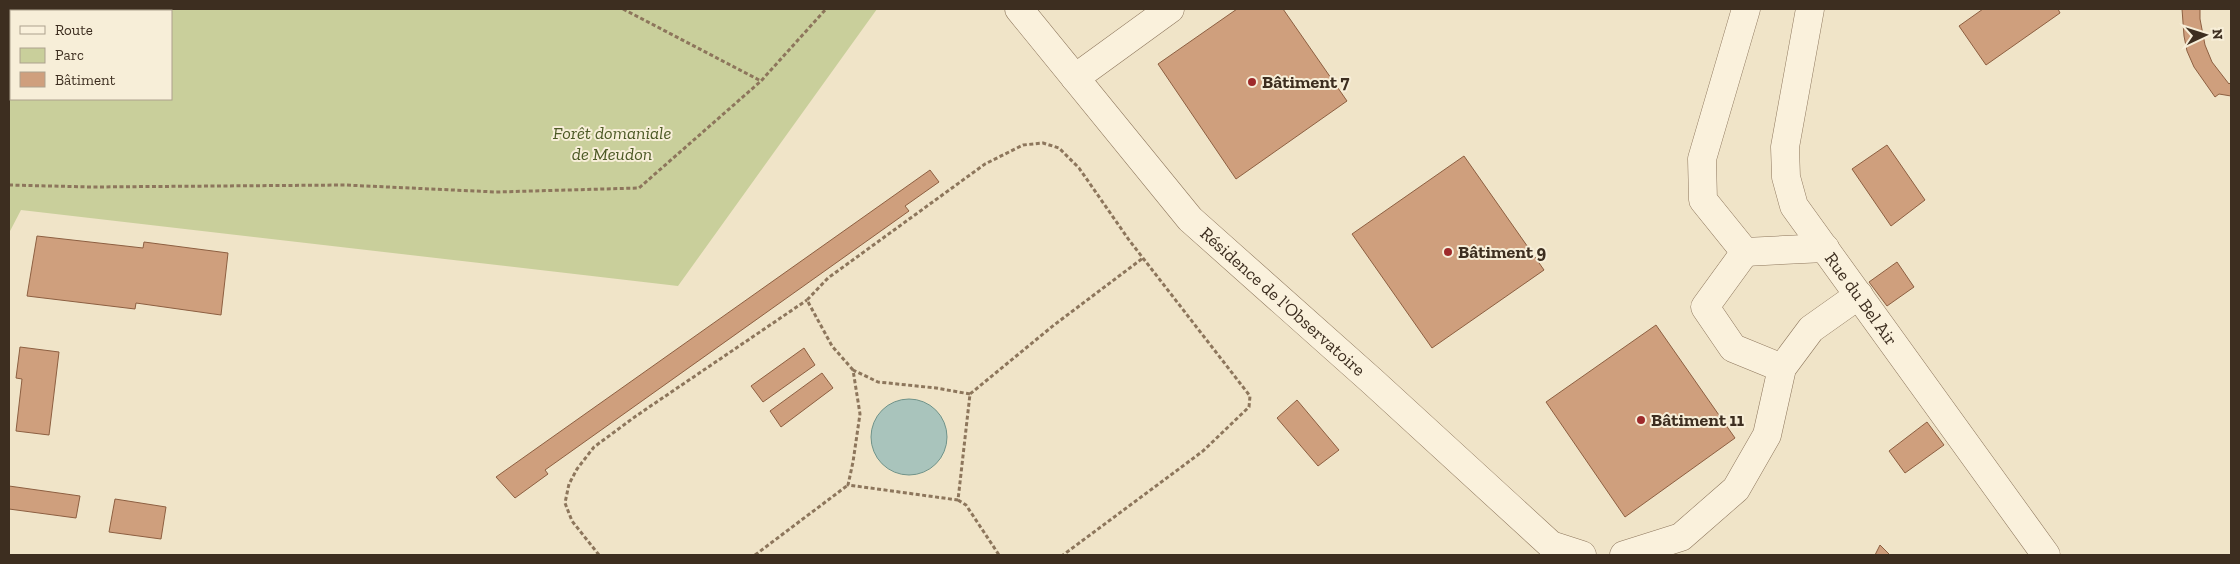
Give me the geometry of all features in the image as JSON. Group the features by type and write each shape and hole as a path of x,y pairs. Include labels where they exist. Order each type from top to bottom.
{"street":[{"name":"Résidence de l'Observatoire","path":"1019,9 1190,219 1372,381 1551,545 1582,555"},
{"path":"1076,78 1170,9"},
{"path":"1745,252 1704,200 1702,159 1746,9"},
{"name":"Rue du Bel Air","path":"1810,9 1785,147 1786,177 1794,206 2046,555"},
{"path":"1745,252 1825,248"},
{"path":"1745,252 1705,307 1733,348 1782,368"},
{"path":"1624,555 1681,537 1736,489 1767,435 1782,368 1811,329 1859,295"}],"path":[{"path":"623,9 761,81"},
{"path":"9,185 91,187 345,185 496,192 639,188 761,81 826,9"},
{"path":"599,555 572,521 565,503 573,476 594,447 636,416 807,300 828,278 932,201 986,164 1023,145 1043,143 1059,148 1079,168 1143,258 1250,396 1249,407 1203,451 1063,555"},
{"path":"958,500 970,394 1054,325 1143,258"},
{"path":"807,300 832,346 853,370 878,382 936,388 970,394"},
{"path":"755,555 848,485 860,414 853,370"},
{"path":"848,485 958,500 966,505 999,555"}],"green space":[{"name":"Forêt domaniale de Meudon","path":"9,9 877,9 678,286 21,210 9,233"}],"water":[{"path":"909,399 923,402 936,410 944,423 947,437 944,451 936,464 923,472 909,475 895,472 882,464 874,451 871,437 874,423 882,410 895,402"}],"building":[{"name":"Bâtiment 7","path":"1237,9 1283,9 1347,101 1236,179 1158,64"},
{"path":"1983,9 2058,9 2060,13 1986,65 1959,26"},
{"path":"2182,9 2200,9 2205,45 2212,62 2229,84 2231,82 2231,96 2219,94 2215,97 2194,67 2187,51"},
{"path":"1887,145 1925,200 1891,226 1852,169"},
{"name":"Bâtiment 9","path":"1464,156 1544,270 1432,348 1352,234"},
{"path":"930,170 939,182 905,206 909,211 545,470 548,474 515,498 496,477"},
{"path":"37,236 143,248 144,242 228,253 221,315 136,303 135,309 27,296"},
{"path":"1897,262 1914,287 1887,306 1869,282"},
{"name":"Bâtiment 11","path":"1656,325 1735,438 1625,517 1546,402"},
{"path":"20,347 59,352 49,435 16,431 22,379 16,378"},
{"path":"804,348 815,365 763,402 751,386"},
{"path":"822,373 833,388 781,427 770,411"},
{"path":"1297,400 1339,450 1318,466 1277,418"},
{"path":"1927,422 1944,445 1905,473 1889,451"},
{"path":"9,486 80,496 76,518 9,509"},
{"path":"115,499 166,507 161,539 109,532"},
{"path":"1880,545 1890,555 1875,555"}],"place":[{"name":"Bâtiment 7","path":"1252,82"},
{"name":"Bâtiment 9","path":"1448,252"},
{"name":"Bâtiment 11","path":"1641,420"}]}
